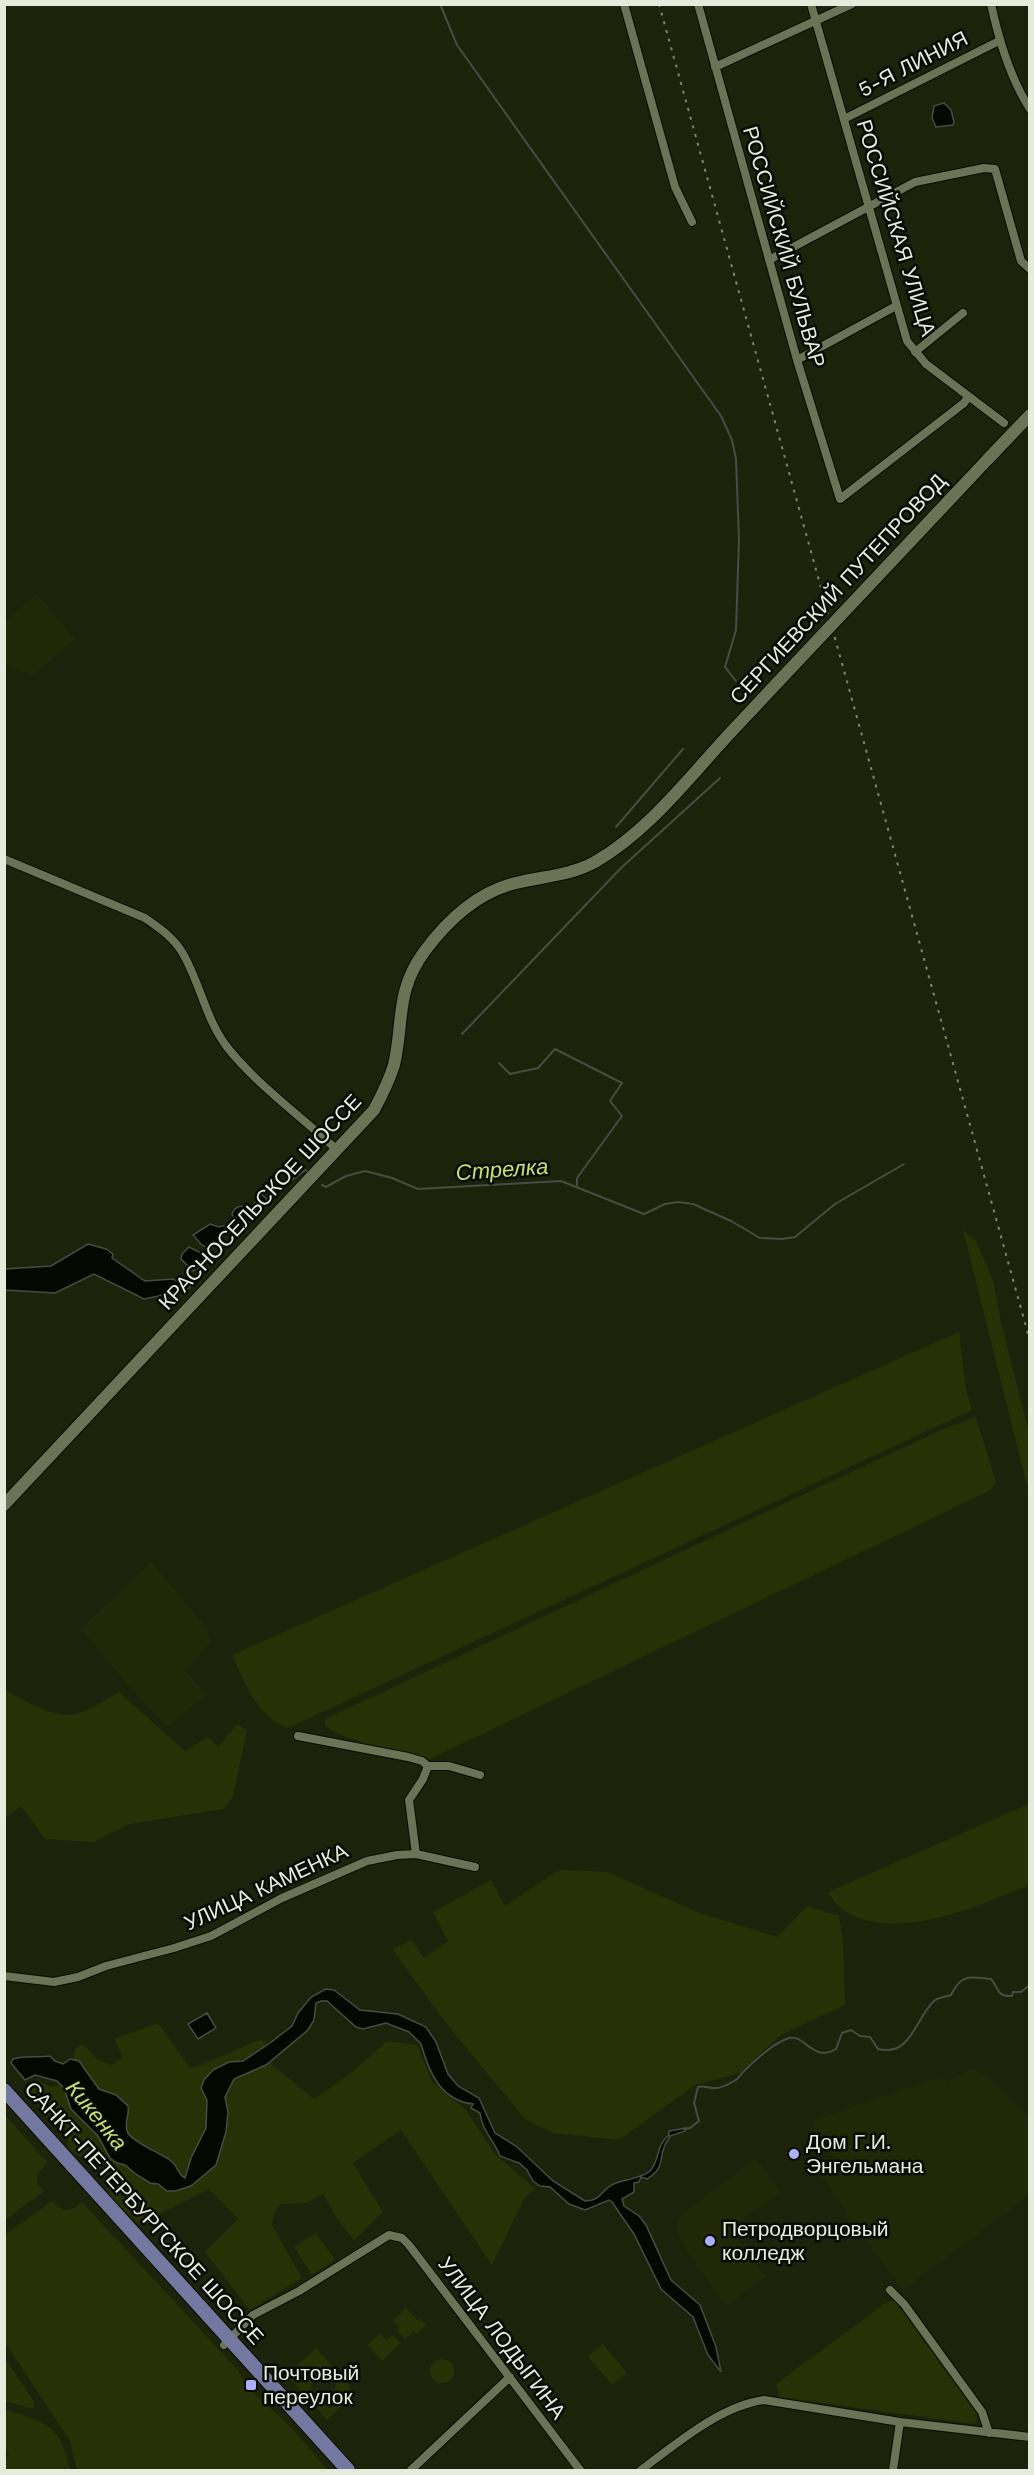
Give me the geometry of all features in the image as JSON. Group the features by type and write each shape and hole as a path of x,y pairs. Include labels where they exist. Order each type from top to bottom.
{"main road":[{"name":"СЕРГИЕВСКИЙ ПУТЕПРОВОД","path":"719,745 1029,416"},
{"name":"КРАСНОСЕЛЬСКОЕ ШОССЕ","path":"4,1505 374,1110 388,1085 394,1063 400,1009 409,978 424,952 446,927 464,909 486,894 516,883 575,872 619,846 637,832 719,745"},
{"name":"САНКТ-ПЕТЕРБУРГСКОЕ ШОССЕ","path":"4,2091 338,2470"},
{"name":"САНКТ-ПЕТЕРБУРГСКОЕ ШОССЕ","path":"4,2102 348,2470"}],"street":[{"path":"624,4 675,187 692,222"},
{"name":"РОССИЙСКИЙ БУЛЬВАР","path":"698,4 768,260 840,499 928,432 964,403 968,397"},
{"name":"РОССИЙСКАЯ УЛИЦА","path":"811,4 907,341 926,364 1004,423"},
{"path":"715,67 852,4"},
{"path":"991,4 999,41 1029,109"},
{"name":"5-Я ЛИНИЯ","path":"844,118 999,41"},
{"path":"768,260 915,182 984,168 995,169 1021,261 1029,269"},
{"path":"797,360 896,306"},
{"path":"915,352 963,313"},
{"path":"4,859 145,918 166,933 182,952 211,1021 228,1047 250,1071 337,1150"},
{"path":"298,1736 408,1757 422,1761 428,1766 449,1766 480,1775"},
{"path":"416,1854 409,1800 423,1779 428,1766"},
{"name":"УЛИЦА КАМЕНКА","path":"4,1976 54,1982 78,1977 106,1966 210,1936 282,1898 366,1861 397,1854 416,1854 475,1867"},
{"name":"УЛИЦА ЛОДЫГИНА","path":"227,2342 253,2315 299,2291 389,2235 402,2238 580,2470"},
{"path":"890,2290 904,2304 982,2412 989,2433"},
{"path":"411,2470 510,2377"},
{"path":"641,2470 690,2433 755,2401 783,2402 900,2422 1029,2437"},
{"path":"893,2470 900,2422"}],"shaded area":[{"path":"37,593 75,639 33,676 5,664 5,622"},
{"path":"963,1230 976,1241 993,1280 1002,1326 1029,1432 1029,1494"},
{"path":"959,1332 966,1389 972,1410 288,1728 268,1716 247,1688 232,1655"},
{"path":"976,1417 996,1482 991,1490 430,1759 358,1741 325,1725 325,1719 941,1430"},
{"path":"151,1562 204,1624 211,1642 186,1671 206,1694 168,1727 140,1699 81,1629"},
{"path":"5,1690 39,1708 67,1715 87,1710 119,1692 185,1751 208,1737 218,1747 237,1724 247,1730 233,1797 224,1809 129,1824 94,1842 45,1839 21,1806 5,1818"},
{"path":"1029,1804 1029,1885 986,1903 911,1923 864,1920 843,1910 828,1892"},
{"path":"559,1870 607,1872 700,1913 777,1937 807,1906 839,1916 843,1940 845,2005 781,2035 739,2073 695,2085 619,2140 552,2133 525,2119 449,2027 392,1949 412,1940 424,1958 448,1941 433,1912 491,1880 505,1906"},
{"path":"158,2023 191,2069 259,2040 267,2042 254,2055 219,2068 202,2083 207,2100 206,2128 191,2158 185,2178 180,2176 170,2159 129,2135 126,2127 129,2116 108,2091 99,2089 88,2077 82,2064 73,2059 76,2048 83,2044 98,2060 112,2065 123,2057 114,2039"},
{"path":"387,2041 417,2045 432,2082 466,2110 494,2153 535,2189 524,2199 492,2265 401,2130 353,2163 383,2212 354,2240 337,2219 323,2194 306,2203 281,2204 274,2213 272,2225 302,2278 250,2310 205,2252 238,2219 209,2189 139,2224 104,2192 114,2187 124,2198 129,2192 126,2188 115,2179 104,2163 96,2159 81,2157 68,2147 64,2124 57,2118 43,2113 29,2091 31,2083 37,2080 52,2087 61,2084 76,2116 98,2136 120,2164 170,2192 191,2186 216,2165 224,2141 228,2112 225,2097 234,2079 269,2062 314,2099 350,2074"},
{"path":"970,2069 986,2074 1029,2116 1029,2192 1022,2201 903,2290 856,2227 854,2228 845,2215 847,2213 821,2176 838,2162 814,2131 813,2120 940,2077 947,2082"},
{"path":"5,2115 47,2162 37,2175 38,2184 44,2191 5,2220"},
{"name":"Петродворцовый колледж","path":"756,2158 781,2192 729,2230 766,2277 726,2306 688,2253 676,2229 680,2216"},
{"path":"52,2201 59,2208 67,2210 82,2202 238,2370 251,2389 291,2428 328,2470 77,2470 70,2441 5,2342 5,2235"},
{"path":"316,2233 335,2260 312,2275 294,2247"},
{"path":"895,2301 978,2415 975,2424 779,2397 776,2384 887,2302"},
{"path":"406,2308 417,2320 420,2318 426,2325 416,2334 414,2331 405,2339 397,2330 400,2327 393,2320"},
{"path":"380,2333 386,2340 393,2335 401,2343 382,2361 367,2345"},
{"path":"603,2344 627,2373 612,2385 588,2356"},
{"path":"316,2348 350,2386 348,2400 327,2420 291,2380 285,2384 282,2380","holes":["323,2374 331,2376 336,2384 334,2393 325,2398 316,2396 311,2387 314,2379"]},
{"path":"5,2358 35,2403 33,2409 5,2401"},
{"path":"442,2359 451,2362 454,2371 451,2380 442,2383 433,2380 430,2371 433,2362"},
{"path":"4,2409 49,2427 62,2443 70,2470 5,2470 5,2459 9,2454 5,2446"}],"water":[{"path":"944,103 951,110 953,125 936,127 932,118 934,106"},
{"path":"262,1195 267,1199 266,1206 252,1211 245,1221 236,1223 232,1214 236,1209 240,1206 252,1207"},
{"path":"210,1224 219,1227 227,1225 230,1228 210,1250 193,1235"},
{"path":"88,1244 106,1249 113,1254 112,1258 145,1281 173,1279 190,1287 186,1291 175,1288 159,1296 144,1299 94,1274 55,1293 5,1290 5,1269 51,1266"},
{"path":"189,1247 199,1252 207,1260 193,1271 181,1259 182,1254"},
{"path":"326,1989 334,1990 360,2010 398,2014 426,2027 436,2042 448,2074 458,2086 479,2098 495,2133 516,2146 553,2181 585,2201 595,2199 611,2185 639,2177 650,2171 669,2131 686,2128 685,2131 670,2136 665,2144 657,2171 647,2179 641,2177 639,2182 634,2183 634,2192 622,2199 624,2206 639,2216 646,2225 671,2280 700,2305 716,2347 721,2372 708,2355 693,2317 661,2289 634,2234 612,2202 609,2200 585,2210 569,2204 550,2187 540,2186 533,2181 527,2170 519,2163 500,2156 483,2125 480,2113 471,2108 473,2104 452,2097 444,2091 432,2074 421,2044 409,2032 386,2023 363,2029 356,2027 327,2001 316,2003 314,2020 308,2030 266,2065 234,2079 225,2097 228,2112 226,2132 216,2165 191,2186 175,2191 167,2191 158,2184 150,2183 125,2165 110,2158 98,2136 71,2109 64,2088 57,2081 35,2075 25,2080 11,2063 13,2059 18,2058 50,2056 63,2064 70,2059 79,2061 99,2089 116,2095 128,2106 126,2127 131,2137 171,2161 185,2178 191,2158 206,2128 207,2100 201,2088 204,2080 213,2070 229,2062 243,2061 270,2043 292,2026 298,2013 311,1997"},
{"path":"207,2013 216,2028 198,2039 188,2024"}],"waterway":[{"path":"440,4 457,45 721,416 732,440 736,459 739,539 736,630 725,667 736,681"},
{"path":"616,827 683,749"},
{"path":"462,1034 621,868 720,778"},
{"path":"499,1063 510,1074 538,1068 555,1049 622,1083 610,1101 622,1116 577,1178 577,1185"},
{"name":"Стрелка","path":"322,1185 326,1187 346,1176 365,1171 392,1178 418,1189 561,1181 644,1214 665,1204 678,1202 693,1204 731,1221 760,1238 782,1239 795,1237 835,1204 904,1164"},
{"name":"Стрелка","path":"265,1201 305,1170 308,1171"},
{"name":"Стрелка","path":"228,1226 237,1217"},
{"name":"Стрелка","path":"179,1283 184,1277"},
{"name":"Кикенка","path":"684,2129 690,2128 699,2121 694,2103 698,2087 718,2088 736,2080 759,2057 783,2040 795,2038 815,2051 828,2052 836,2049 842,2033 851,2030 860,2036 870,2037 878,2049 889,2050 905,2042 934,2001 951,1995 959,1983 967,1978 991,1979 1000,1993 1007,1996 1012,1996 1013,1992 1021,1992 1030,1985"}],"railway":[{"path":"659,4 1030,1341"}],"place":[{"name":"Дом Г.И. Энгельмана","path":"794,2154"},
{"name":"Петродворцовый колледж","path":"710,2241"},
{"name":"Почтовый переулок","path":"251,2385"}]}
